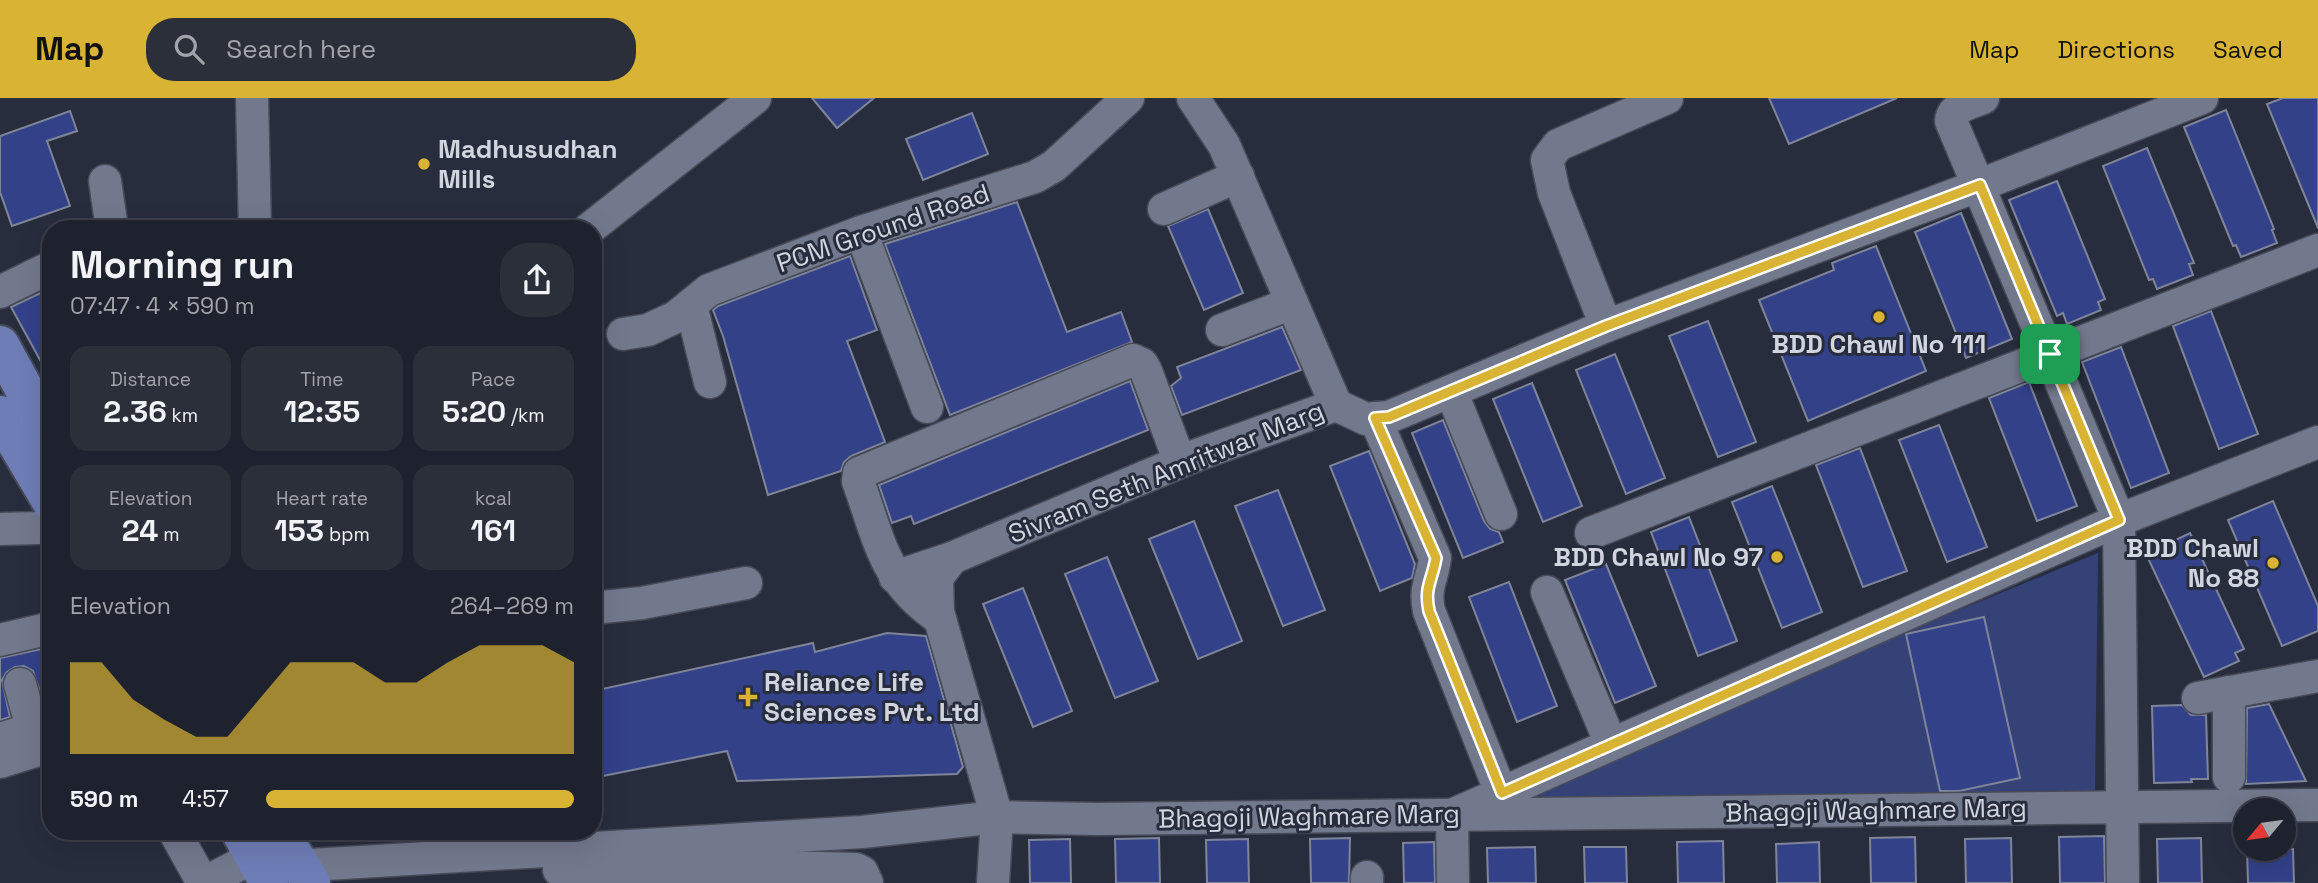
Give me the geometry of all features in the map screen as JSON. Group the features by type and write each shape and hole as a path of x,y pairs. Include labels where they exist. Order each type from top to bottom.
{"main road":[{"path":"0,345 42,422"},
{"path":"2,423 42,487"}],"street":[{"path":"252,98 256,220"},
{"path":"600,220 755,98"},
{"name":"PCM Ground Road","path":"623,334 648,330 676,317 709,290 861,232 1035,177 1054,166 1128,98"},
{"path":"1193,98 1224,145 1336,405"},
{"path":"1606,326 1554,193 1547,160 1558,145 1667,98"},
{"path":"1983,98 1956,110 1951,114 1951,121 2119,520 2123,883"},
{"path":"1502,793 1429,611 1426,591 1436,558 1375,418 1389,417 1606,326 2202,98"},
{"path":"1164,209 1238,176"},
{"path":"105,181 110,220"},
{"path":"861,232 927,407"},
{"path":"1591,533 2318,250"},
{"path":"0,292 42,271"},
{"path":"1222,330 1292,303"},
{"path":"691,305 710,382"},
{"path":"940,620 907,594 895,577 882,550 858,481 859,473 1133,360 1142,364 1186,452"},
{"path":"1164,364 1186,452"},
{"path":"1451,391 1502,514"},
{"name":"Sivram Seth Amritwar Marg","path":"895,577 952,558 1186,452 1336,405 1366,419 1375,418"},
{"path":"1453,883 1452,815 2119,520 2318,442"},
{"path":"0,529 42,526"},
{"path":"952,558 937,578 940,620 997,817 993,883"},
{"path":"602,607 642,603 746,583"},
{"path":"1547,593 1611,744"},
{"path":"0,640 42,630"},
{"path":"2198,698 2318,676"},
{"path":"20,684 42,735"},
{"path":"2229,692 2229,777"},
{"path":"0,739 42,737"},
{"path":"0,762 42,738"},
{"name":"Bhagoji Waghmare Marg","path":"276,859 310,865 634,857 789,862 863,832 997,817 1097,819 2318,806"},
{"path":"190,840 204,883 276,859"},
{"path":"362,883 369,875 383,872 634,857"},
{"path":"720,883 789,862 856,869 862,872 867,883"}],"shaded area":[{"path":"2098,553 2095,792 1542,797 1537,794 1542,781"}],"building":[{"path":"812,98 874,98 837,128"},
{"path":"1769,98 1897,98 1789,144"},
{"path":"2283,98 2318,98 2318,228 2267,104"},
{"path":"2226,110 2274,229 2272,230 2277,243 2241,257 2236,245 2233,246 2184,127"},
{"path":"70,111 77,131 47,141 70,206 12,226 0,192 0,136"},
{"path":"972,113 988,154 923,180 906,139"},
{"path":"2147,148 2194,263 2189,264 2193,275 2157,289 2153,279 2149,280 2103,166"},
{"path":"2057,181 2105,299 2098,302 2101,310 2067,324 2063,313 2057,316 2009,200"},
{"path":"1017,202 1067,332 1121,312 1132,342 950,415 885,244"},
{"path":"1208,209 1243,293 1204,310 1168,226"},
{"path":"1961,213 2012,339 1966,358 1915,232"},
{"path":"1876,246 1926,371 1808,421 1759,300 1834,270 1832,263"},
{"path":"850,256 877,330 847,341 885,442 851,456 844,462 841,471 768,495 723,336 713,310"},
{"path":"42,292 42,364 11,307"},
{"path":"2211,311 2258,434 2219,449 2173,326"},
{"path":"1708,321 1756,442 1718,457 1669,336"},
{"path":"1282,327 1301,370 1182,415 1171,386 1181,378 1177,367"},
{"path":"2121,347 2169,473 2131,488 2082,362"},
{"path":"1615,354 1665,478 1626,494 1576,370"},
{"path":"1130,381 1148,430 914,524 911,516 892,523 879,485"},
{"path":"2029,382 2077,506 2037,521 1989,398"},
{"path":"1532,383 1582,506 1543,522 1493,399"},
{"path":"1443,420 1484,521 1490,529 1499,532 1503,542 1463,558 1412,433"},
{"path":"1939,425 1987,547 1947,562 1899,440"},
{"path":"1860,448 1907,571 1863,587 1816,465"},
{"path":"1369,451 1415,564 1412,578 1380,591 1330,466"},
{"name":"BDD Chawl No 97","path":"1772,486 1822,612 1782,628 1732,502"},
{"path":"1278,490 1325,610 1283,626 1235,506"},
{"name":"BDD Chawl No 88","path":"2273,501 2318,606 2318,631 2282,646 2228,520"},
{"path":"1689,517 1737,641 1698,656 1651,532"},
{"path":"1194,521 1242,641 1198,659 1149,539"},
{"path":"2190,533 2244,649 2235,653 2239,661 2204,677 2146,554"},
{"path":"1107,557 1158,681 1115,698 1065,574"},
{"path":"1606,564 1656,686 1615,703 1565,580"},
{"path":"1509,582 1557,706 1517,722 1469,597"},
{"path":"1023,588 1072,711 1033,727 983,604"},
{"path":"1984,617 2020,778 1959,791 1940,791 1906,634"},
{"path":"887,633 926,636 963,767 957,774 737,781 727,751 602,776 602,689 813,643 815,652"},
{"path":"42,649 42,697 33,671 24,666 15,667 7,672 2,680 10,717 0,720 0,658"},
{"path":"2269,704 2306,781 2246,784 2247,708"},
{"path":"2182,705 2191,715 2206,715 2208,779 2154,783 2152,706"},
{"path":"2104,836 2105,883 2060,883 2059,837"},
{"path":"1915,837 1916,883 1871,883 1870,838"},
{"path":"1159,838 1160,883 1116,883 1115,839"},
{"path":"1350,838 1349,883 1311,883 1310,839"},
{"path":"2011,838 2012,883 1966,883 1965,839"},
{"path":"2201,838 2202,883 2158,883 2157,839"},
{"path":"1070,839 1071,883 1030,883 1029,840"},
{"path":"1248,839 1249,883 1207,883 1206,840"},
{"path":"1723,841 1724,883 1678,883 1677,842"},
{"path":"1434,842 1435,883 1404,883 1403,843"},
{"path":"1819,842 1820,883 1777,883 1776,844"},
{"path":"1535,847 1536,883 1488,883 1487,848"},
{"path":"1584,847 1626,847 1627,883 1585,883"},
{"path":"2247,861 2293,861 2294,883 2248,883"}],"place":[{"name":"Madhusudhan Mills","path":"424,164"},
{"name":"BDD Chawl No 111","path":"1879,317"},
{"name":"BDD Chawl No 97","path":"1777,557"},
{"name":"BDD Chawl No 88","path":"2273,563"},
{"name":"Reliance Life Sciences Pvt. Ltd","path":"748,697"}],"route":[{"path":"1980,185 2050,354 2119,520 1502,793 1429,611 1426,591 1436,558 1375,418 1389,417 1606,326 1980,185"}]}
